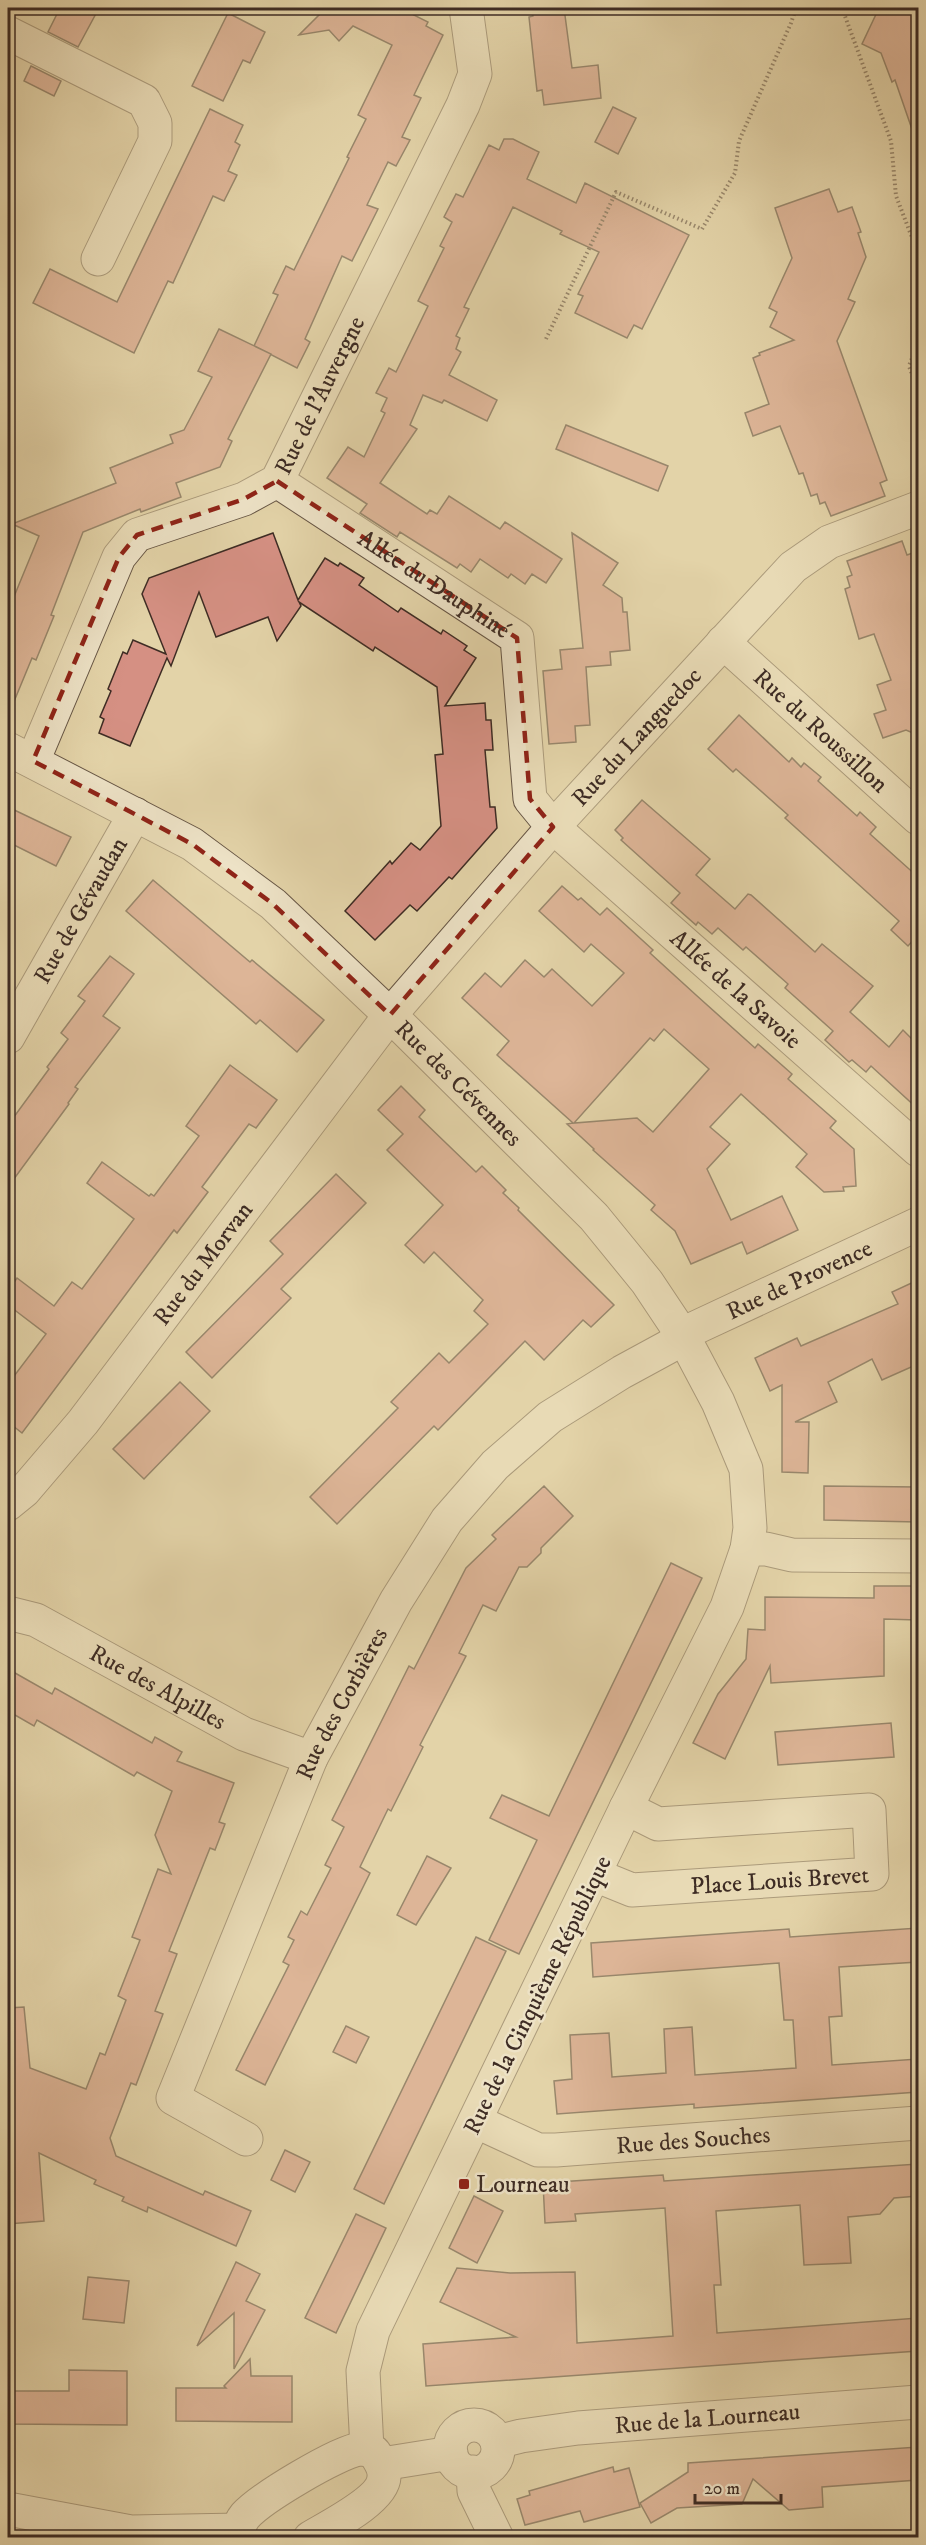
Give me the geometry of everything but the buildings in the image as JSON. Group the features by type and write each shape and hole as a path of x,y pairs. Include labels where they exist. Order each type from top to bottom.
{"street":[{"name":"Rue de l'Auvergne","path":"20,755 119,557 137,536 244,499 277,480 463,105 475,75 466,8"},
{"path":"8,33 144,101 155,123 155,141 98,259"},
{"name":"Allée du Dauphiné","path":"277,480 517,638 530,799 553,827"},
{"name":"Rue du Languedoc","path":"390,1015 553,827 793,567 829,542 918,508"},
{"name":"Rue du Roussillon","path":"723,642 918,818"},
{"name":"Rue des Cévennes","path":"20,755 192,844 273,904 390,1015 594,1217 647,1282 683,1336 721,1410 746,1469 750,1528 747,1549"},
{"name":"Rue de Gévaudan","path":"8,1037 135,814"},
{"name":"Allée de la Savoie","path":"553,827 918,1150"},
{"name":"Rue du Morvan","path":"8,1504 24,1491 83,1422 390,1015"},
{"name":"Rue de Provence","path":"683,1336 918,1224"},
{"name":"Rue des Corbières","path":"246,2139 173,2098 311,1758 396,1601 447,1520 495,1465 550,1417 683,1336"},
{"path":"747,1549 766,1549 792,1555 918,1556"},
{"name":"Rue de la Cinquième République","path":"374,2457 363,2371 373,2331 626,1809 727,1607 747,1549"},
{"name":"Rue des Alpilles","path":"8,1613 36,1620 244,1734 311,1758"},
{"name":"Place Louis Brevet","path":"595,1875 632,1890 872,1874 869,1810 658,1824 626,1809"},
{"name":"Rue des Souches","path":"475,2121 538,2150 918,2123"},
{"name":"Rue de la Lourneau","path":"462,2463 485,2469 495,2461 497,2442 521,2436 578,2428 918,2402"},
{"path":"8,2509 129,2535 240,2534 246,2515 278,2491 340,2456 374,2457 462,2463 497,2538"},
{"path":"310,2538 352,2527 377,2494 384,2478 374,2457"}],"path":[{"path":"546,339 616,192 702,230 735,174 739,141 796,8"},
{"path":"842,8 891,141 896,196 918,253"},
{"path":"918,290 915,291 918,303"},
{"path":"918,342 909,366 918,391"}],"highlighted area":[{"path":"277,481 517,638 530,799 553,827 390,1015 273,904 192,844 33,761 119,557 137,535 244,499"}],"place":[{"name":"Lourneau","path":"464,2184"}]}
